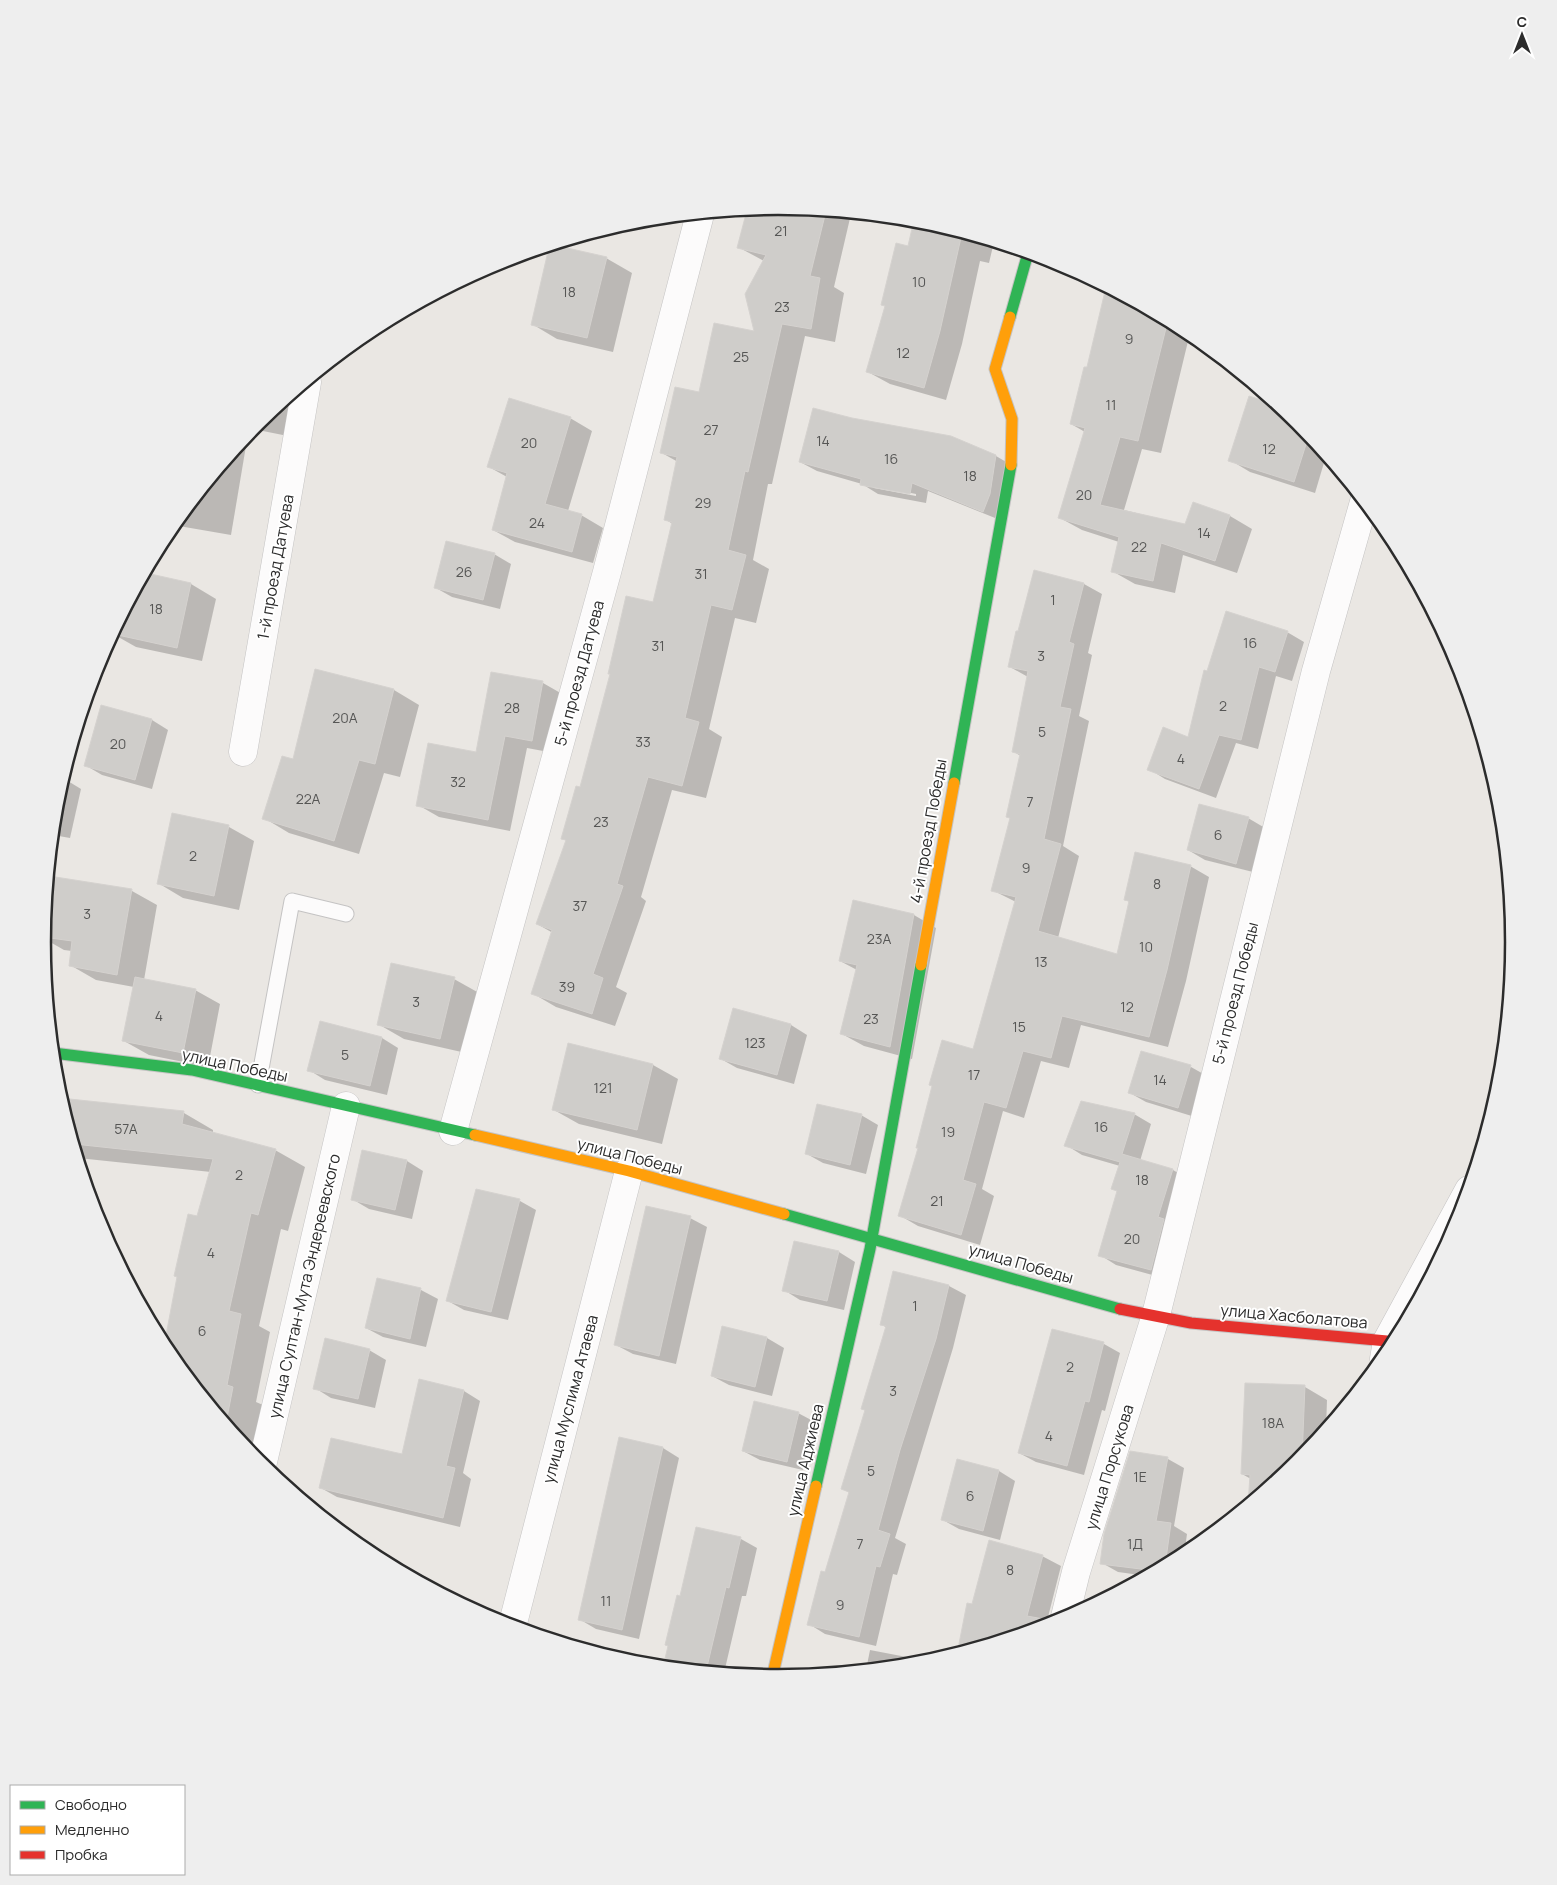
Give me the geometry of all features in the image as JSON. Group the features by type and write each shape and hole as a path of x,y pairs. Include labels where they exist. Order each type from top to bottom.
{"street":[{"name":"5-й проезд Датуева","path":"453,1131 607,572 696,220"},
{"name":"4-й проезд Победы","path":"871,1243 1012,459 1012,419 995,369 1026,259"},
{"name":"1-й проезд Датуева","path":"243,752 305,391"},
{"name":"5-й проезд Победы","path":"1156,1315 1316,671 1362,509"},
{"name":"улица Победы","path":"60,1054 192,1070 629,1172 871,1243 1140,1314 1156,1315 1191,1324"},
{"name":"улица Султан-Мута Эндереевского","path":"264,1457 346,1106"},
{"name":"улица Муслима Атаева","path":"514,1619 629,1172"},
{"name":"улица Аджиева","path":"774,1670 871,1243"},
{"name":"улица Порсукова","path":"1067,1610 1076,1572 1156,1315"},
{"name":"улица Хасболатова","path":"1191,1324 1383,1347"}],"lane":[{"path":"258,1085 292,901 346,914"}],"building":[{"path":"778,215 825,217 810,276 820,278 811,329 782,324 748,472 745,471 728,550 746,555 732,610 711,605 685,718 699,722 682,786 648,777 617,884 623,886 593,974 603,978 592,1014 531,994 552,930 536,924 566,840 561,839 576,786 580,787 610,674 608,674 626,596 653,602 672,522 664,520 677,457 660,453 675,387 699,392 714,323 754,331 745,294 766,255 737,248 745,216"},
{"path":"912,228 961,239 940,331 924,388 866,372 885,306 881,305 896,243 908,246"},
{"path":"566,248 607,257 587,338 531,325 548,253"},
{"path":"1105,293 1166,328 1138,441 1120,437 1100,505 1185,524 1193,502 1230,515 1215,561 1161,543 1153,581 1111,572 1119,537 1058,518 1085,428 1070,424 1084,367 1087,367"},
{"path":"1249,396 1263,400 1307,443 1294,482 1228,461"},
{"path":"509,398 571,417 545,504 582,514 572,552 492,530 507,473 487,467"},
{"path":"813,408 852,418 951,436 996,455 990,494 983,512 912,483 910,494 860,485 861,479 799,462"},
{"path":"446,541 495,553 483,600 434,588"},
{"path":"1034,570 1084,583 1069,642 1074,644 1060,707 1071,709 1044,839 1061,844 1038,931 1117,954 1129,901 1124,900 1135,852 1191,865 1167,970 1149,1037 1062,1016 1051,1058 1023,1051 1006,1108 984,1102 963,1180 976,1184 961,1235 898,1216 918,1148 916,1148 932,1086 929,1085 942,1040 973,1049 1016,897 991,891 1010,818 1006,817 1020,754 1012,752 1028,671 1008,667 1016,631 1018,631"},
{"path":"152,574 191,583 177,648 120,635"},
{"path":"1226,611 1288,631 1275,672 1259,667 1241,740 1219,735 1199,789 1147,770 1163,727 1188,737 1204,670 1207,671"},
{"path":"315,669 394,689 375,764 359,760 334,841 262,819 282,756 293,759"},
{"path":"491,672 543,681 532,741 505,736 488,820 416,806 428,743 476,752"},
{"path":"101,705 152,719 135,780 84,766"},
{"path":"1199,804 1249,817 1236,864 1187,850"},
{"path":"172,813 229,825 214,896 157,884"},
{"path":"55,877 132,889 117,975 69,966 72,941 51,938"},
{"path":"853,900 914,914 890,1047 840,1034 857,965 839,961"},
{"path":"391,963 455,977 440,1039 377,1025"},
{"path":"135,977 196,989 183,1053 122,1041"},
{"path":"733,1008 791,1024 777,1075 719,1059"},
{"path":"320,1021 382,1037 370,1086 307,1071"},
{"path":"568,1043 653,1064 637,1130 552,1110"},
{"path":"1141,1051 1191,1065 1178,1108 1128,1093"},
{"path":"68,1099 184,1111 182,1124 276,1149 258,1215 251,1213 229,1311 241,1314 227,1385 233,1387 227,1416 202,1385 166,1334 177,1277 174,1276 188,1214 197,1216 213,1159 80,1145"},
{"path":"1081,1101 1135,1113 1122,1154 1173,1169 1158,1217 1164,1219 1151,1270 1098,1256 1117,1191 1111,1189 1120,1162 1064,1146"},
{"path":"817,1104 862,1114 850,1165 805,1154"},
{"path":"362,1150 407,1160 395,1210 351,1200"},
{"path":"476,1189 520,1199 491,1312 446,1301"},
{"path":"646,1206 691,1216 659,1356 614,1345"},
{"path":"794,1241 839,1251 827,1301 782,1291"},
{"path":"893,1271 949,1285 936,1339 900,1450 878,1530 890,1534 880,1567 876,1566 859,1637 807,1625 821,1571 825,1572 849,1492 841,1489 865,1410 861,1409 886,1326 880,1325"},
{"path":"377,1278 421,1288 410,1339 365,1328"},
{"path":"722,1326 767,1337 755,1387 711,1376"},
{"path":"1052,1329 1104,1342 1089,1402 1085,1401 1067,1466 1018,1453"},
{"path":"325,1338 370,1349 358,1399 313,1389"},
{"path":"419,1379 464,1390 446,1466 455,1468 443,1518 319,1488 331,1438 402,1454"},
{"path":"1245,1383 1305,1385 1303,1447 1249,1497 1250,1475 1241,1474"},
{"path":"754,1401 799,1412 787,1462 742,1451"},
{"path":"619,1437 663,1447 622,1630 578,1620"},
{"path":"1130,1451 1168,1457 1156,1521 1171,1523 1166,1557 1146,1570 1100,1564 1104,1534"},
{"path":"957,1459 999,1470 983,1531 941,1520"},
{"path":"696,1527 741,1537 729,1588 726,1587 707,1666 665,1661 668,1646 665,1645 677,1595 680,1596"},
{"path":"989,1540 1043,1555 1027,1616 1044,1619 958,1647 967,1603 972,1604"}],"traffic: fast":[{"path":"1010,317 1026,259"},
{"path":"954,783 1011,465"},
{"path":"816,1486 870,1249 921,965"},
{"path":"60,1054 192,1070 475,1135"},
{"path":"784,1214 1120,1309"}],"traffic: slow":[{"path":"1010,317 995,369 1012,419 1011,465"},
{"path":"921,965 954,783"},
{"path":"475,1135 629,1171 784,1214"},
{"path":"774,1670 816,1486"}],"traffic: jam":[{"path":"1120,1309 1191,1323 1387,1341"}]}
